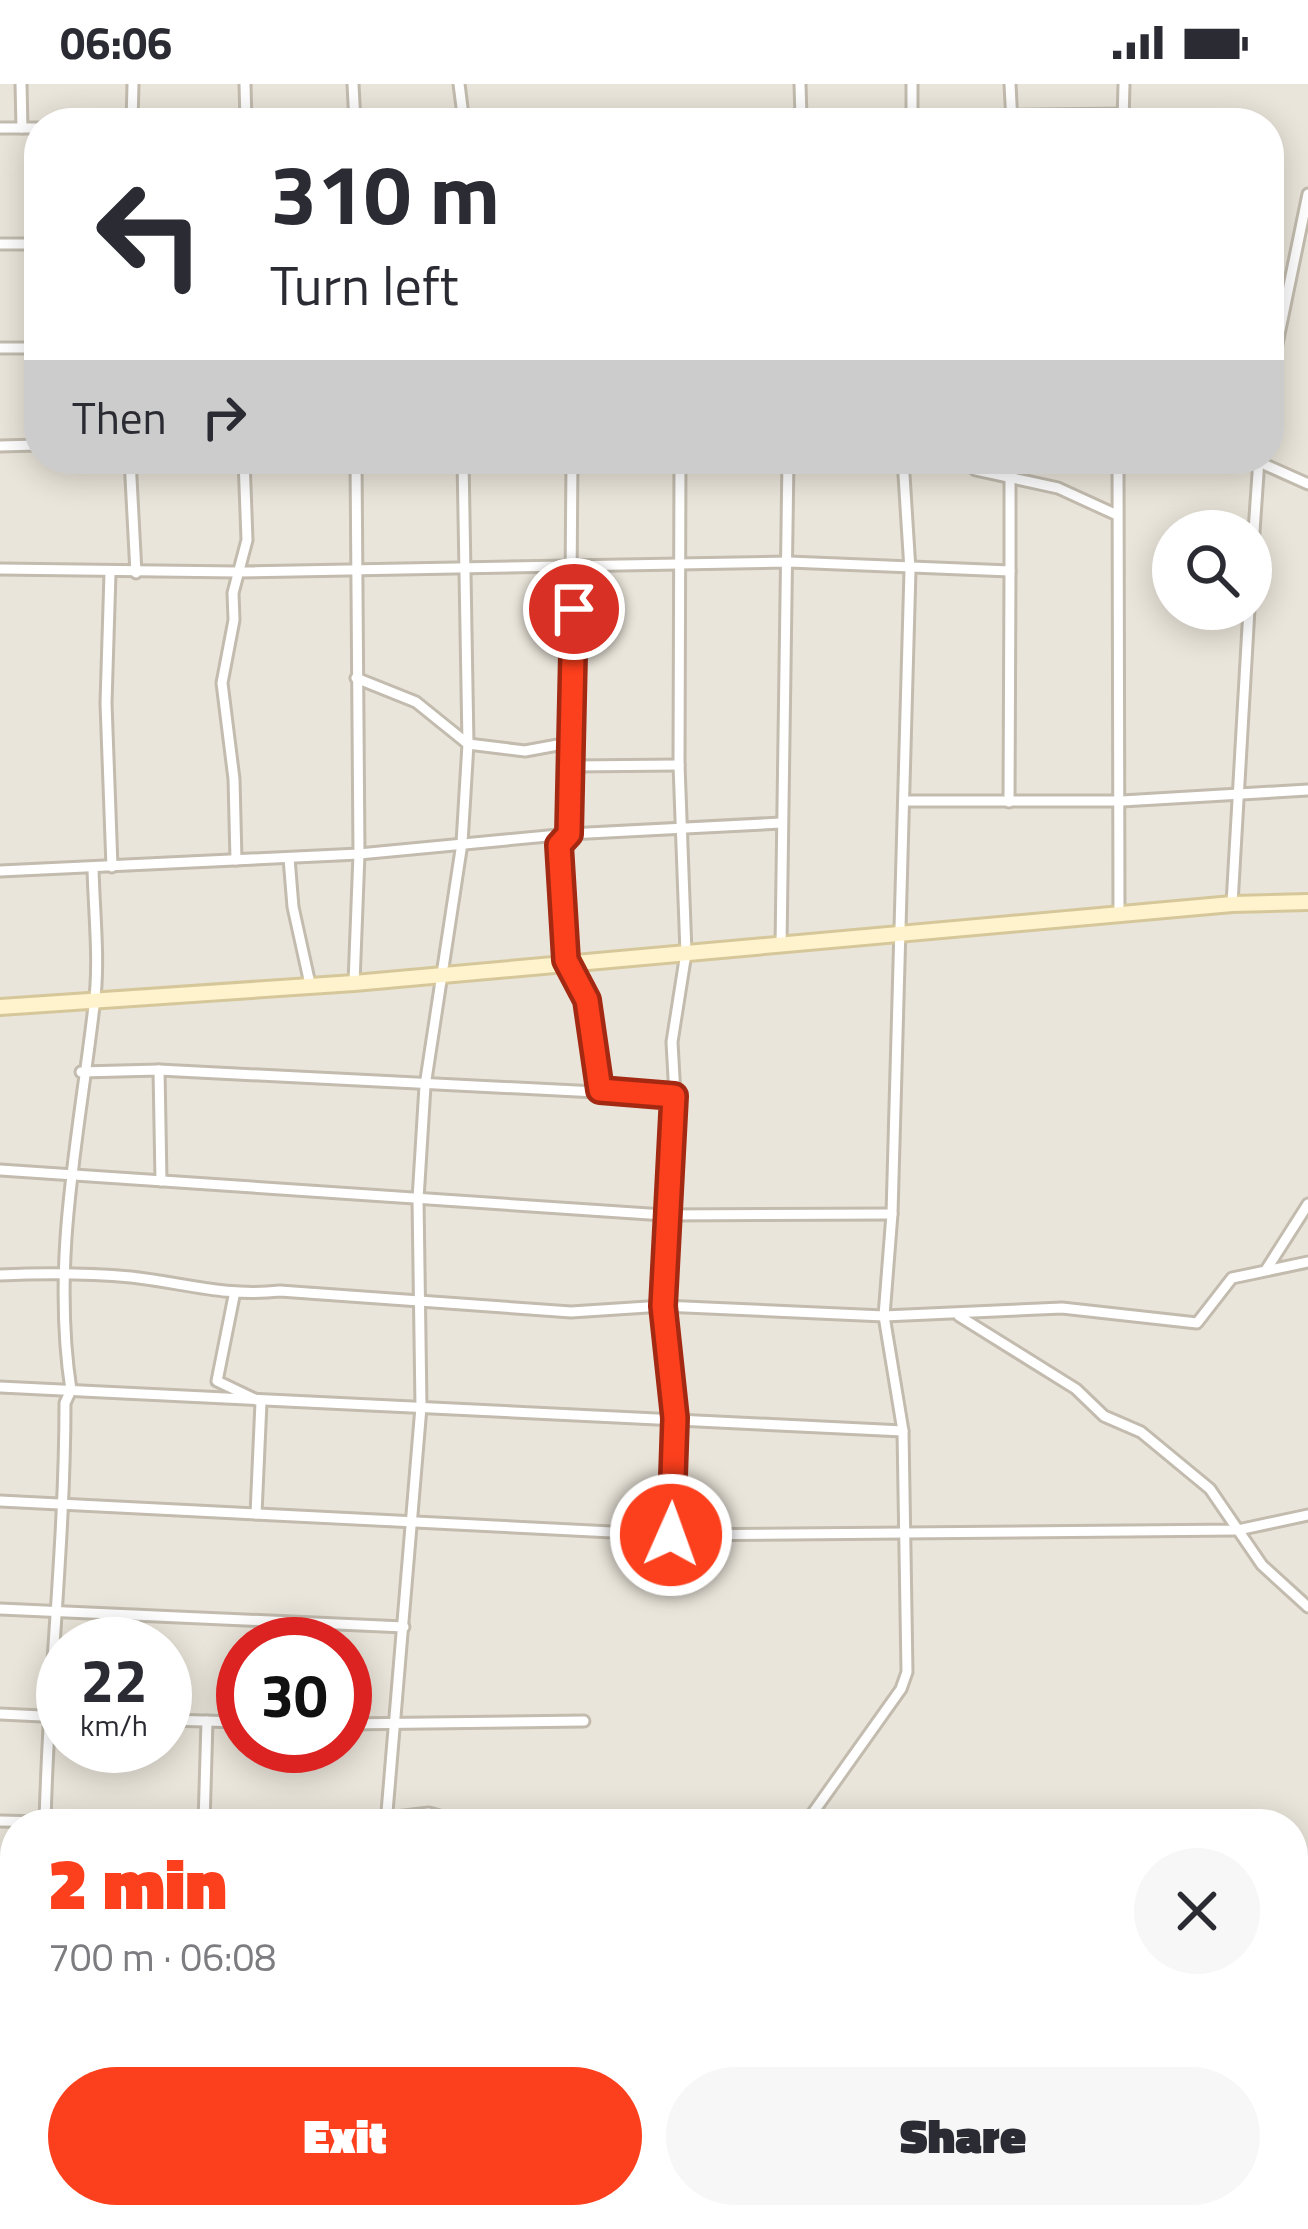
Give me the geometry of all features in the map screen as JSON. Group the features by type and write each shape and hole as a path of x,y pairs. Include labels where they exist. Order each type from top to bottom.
{"street":[{"path":"0,128 22,128 21,84"},
{"path":"1284,310 1308,194"},
{"path":"131,474 136,573"},
{"path":"236,860 234,779 222,682 237,572 247,540 245,474"},
{"path":"354,983 359,854 356,474"},
{"path":"387,1809 421,1407 418,1199 425,1085 461,843 468,744 463,474"},
{"path":"572,474 574,742 569,834 559,845 566,960 587,1000 600,1090"},
{"path":"671,1535 675,1418 663,1306 664,1215 674,1096 672,1042 686,953 679,765 680,474"},
{"path":"781,945 788,474"},
{"path":"816,1809 905,1682 908,1537 903,1431 884,1316 892,1214 910,570 903,474"},
{"path":"1009,802 1011,474 1118,515"},
{"path":"1118,474 1119,914"},
{"path":"1256,510 1258,474"},
{"path":"0,587 1,569 136,573 789,562 1010,571"},
{"path":"110,573 106,703 112,867"},
{"path":"1232,904 1248,630"},
{"path":"356,677 416,702 468,744 525,751 574,742"},
{"path":"573,766 679,765"},
{"path":"904,801 1122,801 1308,790"},
{"path":"0,871 359,854 569,834 781,823"},
{"path":"290,857 292,907 310,984"},
{"path":"56,1617 65,1506 65,1403 71,1390 61,1272 68,1176 94,1004 93,868"},
{"path":"0,1007 94,1004 1232,904 1308,902"},
{"path":"81,1072 159,1070 674,1096"},
{"path":"159,1070 161,1181"},
{"path":"0,1170 664,1215 892,1214"},
{"path":"1265,1272 1308,1204"},
{"path":"0,1275 61,1272 136,1278 234,1296 280,1291 571,1312 663,1306 884,1316 1062,1308 1197,1322 1232,1278 1308,1262"},
{"path":"234,1296 218,1381 261,1402"},
{"path":"958,1315 1076,1389 1104,1417 1149,1438 1210,1489 1262,1565 1308,1607"},
{"path":"0,1387 903,1431"},
{"path":"256,1514 261,1402"},
{"path":"0,1502 671,1535 908,1537 1238,1530 1308,1515"},
{"path":"0,1609 404,1627"},
{"path":"0,1714 36,1716"},
{"path":"192,1721 216,1721"},
{"path":"204,1809 207,1721"},
{"path":"372,1725 584,1721"},
{"path":"45,1809 46,1773"}],"shaded area":[{"path":"0,84 1308,84 1308,1809 0,1809"}],"route":[{"path":"574,609 569,834 559,845 566,960 587,1000 600,1090 674,1096 664,1215 663,1306 675,1418 671,1535"}]}
